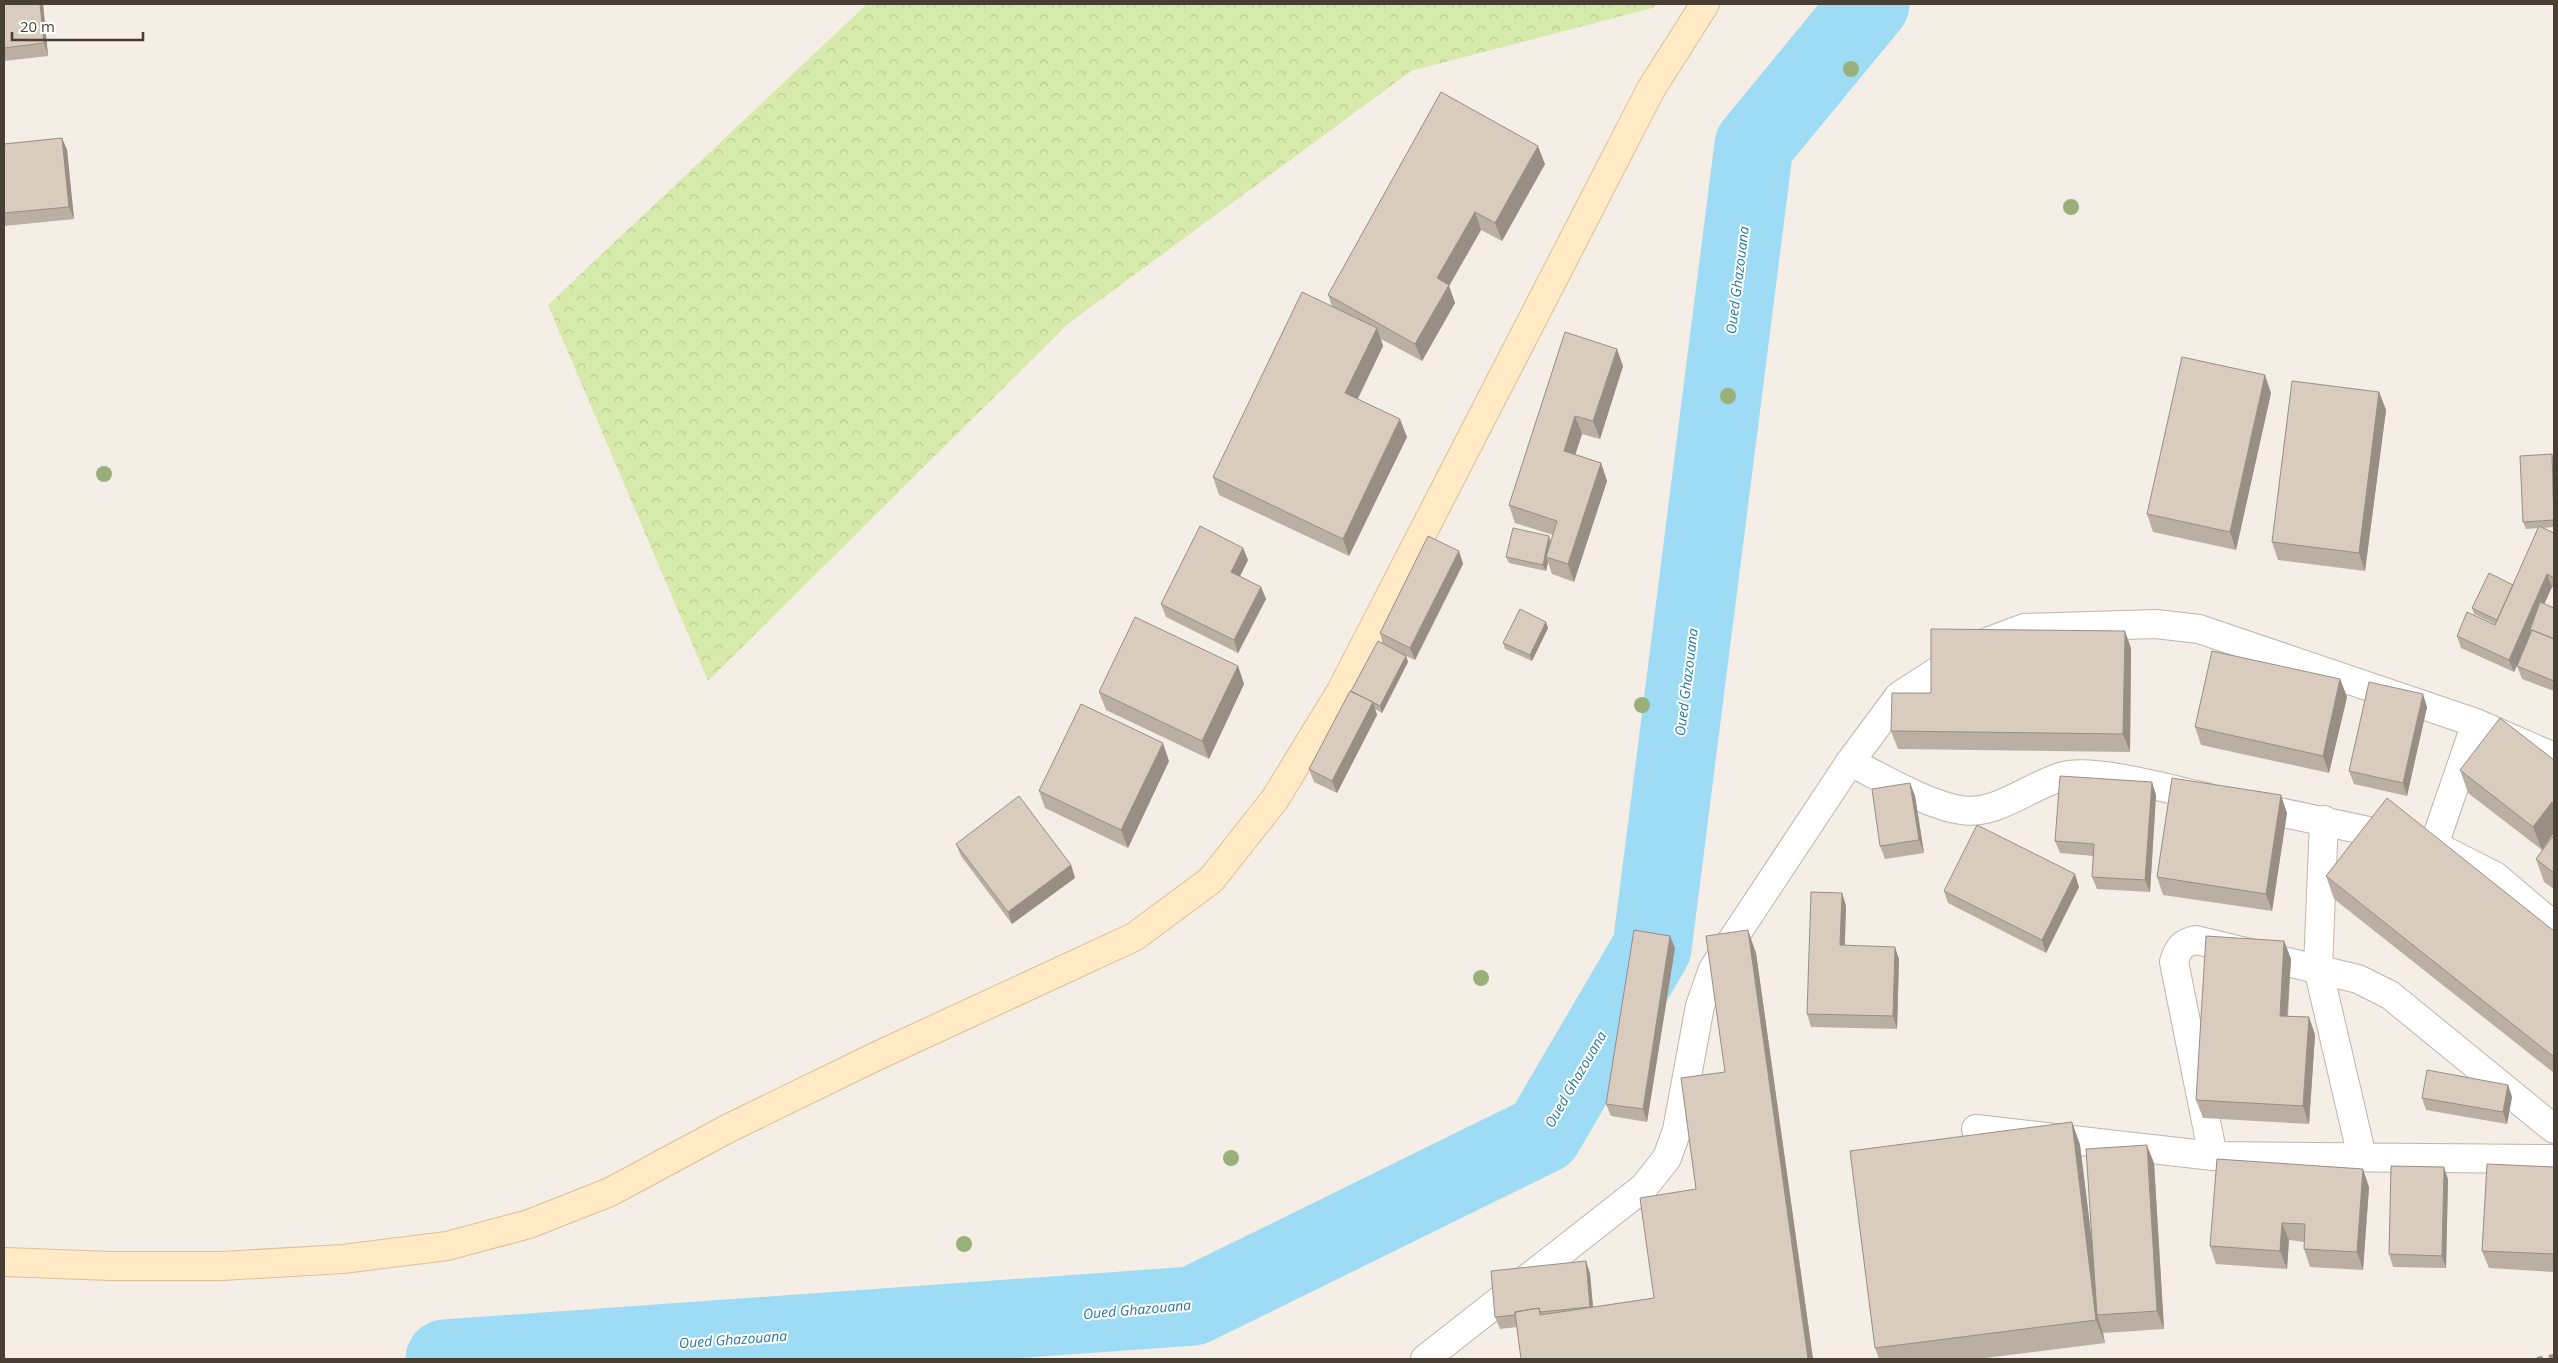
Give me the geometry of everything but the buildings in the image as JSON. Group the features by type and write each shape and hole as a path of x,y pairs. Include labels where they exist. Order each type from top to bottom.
{"main road":[{"path":"4,1262 111,1266 222,1266 343,1259 447,1246 529,1224 610,1192 729,1128 879,1055 1134,937 1211,880 1275,799 1326,716 1346,682 1651,89 1704,4"}],"street":[{"path":"1425,1359 1644,1186 1667,1158 1677,1130 1700,1006 1714,969 1850,762 1899,696 1976,646 2024,628 2156,624 2199,629 2476,723 2554,757"},
{"path":"2434,844 2476,723"},
{"path":"1850,762 1936,803 1962,811 1985,809 2065,776 2097,775 2434,844 2495,876 2554,926"},
{"path":"2324,820 2318,968 2362,1157"},
{"path":"2213,1156 2174,962 2177,950 2184,943 2196,940 2358,979 2390,995 2554,1129"},
{"path":"1976,1129 2213,1156 2554,1159"}],"green space":[{"path":"867,4 1658,4 1652,8 1411,71 1069,323 708,681 548,305"}],"waterway":[{"name":"Oued Ghazouana","path":"445,1359 1193,1306 1543,1134 1652,948 1754,145 1870,4"}],"railway":[{"path":"2537,1359 2554,1356"}]}
